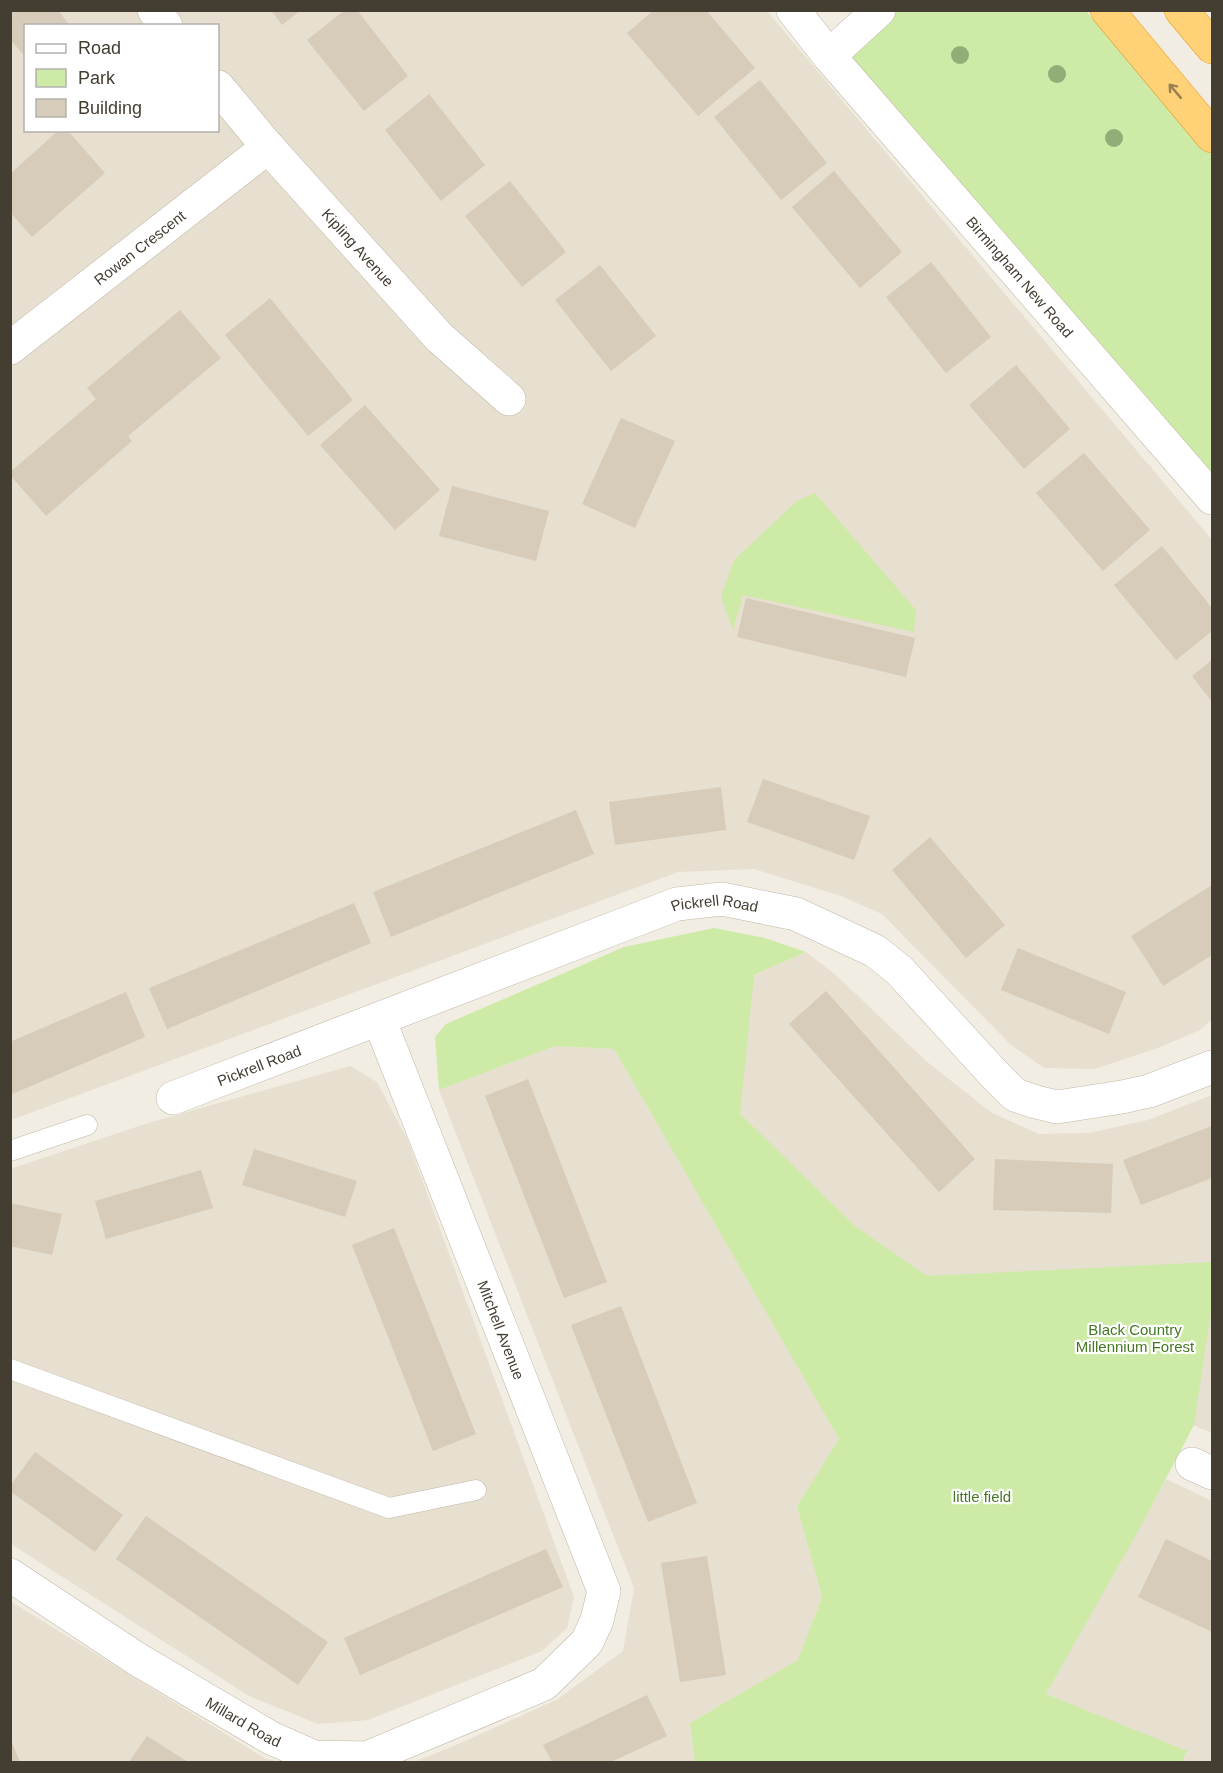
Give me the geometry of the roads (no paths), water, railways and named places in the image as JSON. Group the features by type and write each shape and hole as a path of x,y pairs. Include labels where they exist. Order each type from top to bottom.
{"highway":[{"path":"1107,10 1212,136"},
{"path":"1181,10 1212,47"}],"street":[{"path":"154,10 164,24"},
{"name":"Birmingham New Road","path":"793,10 829,56 1212,498"},
{"path":"829,56 879,10"},
{"name":"Kipling Avenue","path":"219,88 268,147 439,337 509,399"},
{"name":"Rowan Crescent","path":"10,348 268,147"},
{"name":"Pickrell Road","path":"173,1098 677,904 722,899 796,914 875,951 899,970 1016,1095 1058,1107 1149,1091 1212,1067"},
{"name":"Mitchell Avenue","path":"379,1019 604,1591 597,1620 587,1642"},
{"name":"Millard Road","path":"10,1575 147,1665 271,1738 314,1757 367,1758 544,1684 587,1642"}],"lane":[{"path":"10,1151 87,1125"},
{"path":"10,1369 389,1508 476,1490"}],"park label":[{"name":"Black Country Millennium Forest","path":"1135,1338"},
{"name":"little field","path":"982,1496"}]}
